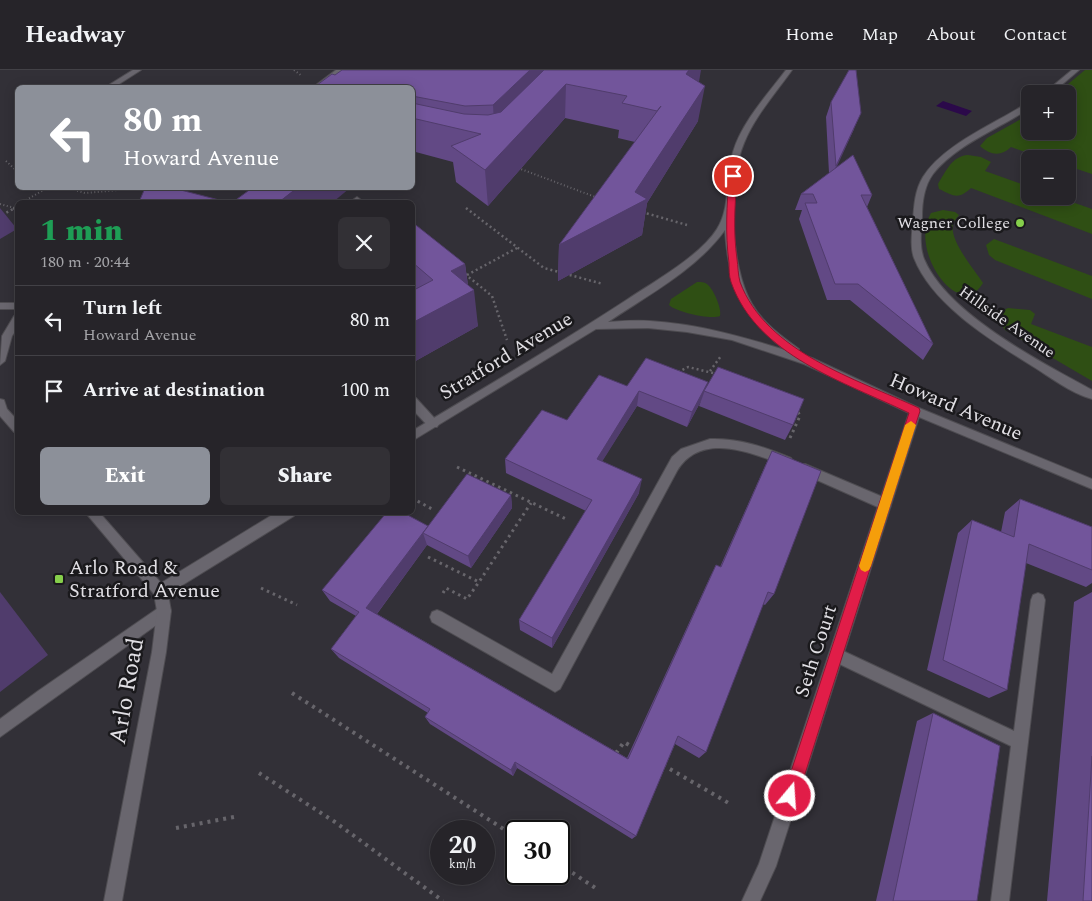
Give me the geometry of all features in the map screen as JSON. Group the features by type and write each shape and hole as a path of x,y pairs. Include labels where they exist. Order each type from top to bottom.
{"street":[{"path":"112,85 138,70"},
{"path":"319,85 340,70"},
{"name":"Howard Avenue","path":"789,70 764,103 740,144 731,191 730,234 735,280 747,305 764,328 784,345 808,361"},
{"path":"1057,85 1076,70"},
{"name":"Hillside Avenue","path":"1021,111 944,159 929,173 920,192 917,209 916,235 918,258 928,277 943,296 962,311 1016,349 1092,395"},
{"name":"Howard Avenue","path":"594,326 669,277 707,247 721,230 730,211"},
{"path":"0,306 15,306"},
{"path":"0,361 7,336 15,323"},
{"name":"Howard Avenue","path":"594,326 648,324 687,328 733,337 808,361 915,411 1092,484"},
{"name":"Stratford Avenue","path":"415,435 594,326"},
{"path":"0,402 2,411 15,426"},
{"path":"415,403 433,424"},
{"name":"Seth Court","path":"751,901 767,866 915,411"},
{"path":"437,618 555,684 672,466 684,453 698,447 739,444 768,453 885,504"},
{"name":"Arlo Road","path":"94,515 160,591 164,610 159,652 113,901"},
{"path":"160,591 284,515"},
{"path":"1000,901 1038,600"},
{"path":"0,729 164,610"},
{"path":"836,655 1020,742"}],"path":[{"path":"6,162 15,170"},
{"path":"514,173 519,167 604,200"},
{"path":"26,200 43,190"},
{"path":"74,190 85,193 119,190"},
{"path":"0,204 14,208"},
{"path":"2,215 14,208"},
{"path":"466,208 544,268 603,284"},
{"path":"636,211 687,225"},
{"path":"467,276 517,248"},
{"path":"460,270 492,296 506,340"},
{"path":"710,372 722,355"},
{"path":"672,378 678,371 688,366 725,377"},
{"path":"787,445 800,416 794,405"},
{"path":"458,467 566,519"},
{"path":"415,500 432,509"},
{"path":"428,557 479,582 531,502"},
{"path":"261,588 297,605"},
{"path":"292,693 505,830"},
{"path":"259,773 335,822 443,901"},
{"path":"176,828 234,817"},
{"path":"570,871 597,889"}],"green space":[{"path":"1085,70 1092,70 1092,174 1076,169 1076,150 1021,151 1011,147 996,154 980,146 987,138 1021,119 1021,140 1076,140 1076,85 1067,85"},
{"path":"962,156 981,157 991,162 985,171 1021,184 1021,205 1076,205 1076,203 1092,209 1092,234 971,188 963,194 956,196 939,189 938,184 947,169"},
{"path":"943,210 955,212 959,215 953,224 955,239 983,283 973,293 962,294 950,288 940,277 931,262 926,246 926,229 931,213"},
{"path":"994,239 1092,276 1092,299 995,260 989,255 986,245"},
{"path":"697,282 705,283 711,288 719,305 720,316 694,315 669,305 671,299"},
{"path":"1008,308 1030,310 1035,314 1031,324 1092,347 1092,381 1005,330 999,320 998,313"}],"shaded area":[{"path":"943,101 972,111 966,116 936,106"}],"building":[{"path":"342,70 530,70 493,105 465,106 415,97 415,85 317,85 332,74 335,75"},
{"path":"544,70 689,70 686,74 705,86 635,192 647,199 559,245 661,106 657,111 622,103 627,96 566,84 485,170 451,146 481,134 415,119 415,104 464,114 488,115 501,112"},
{"path":"849,70 856,70 861,113 836,166 831,102"},
{"path":"853,155 872,195 861,195 933,344 858,284 835,284 805,203 817,203 813,194 801,194"},
{"path":"144,190 181,190 219,200 140,200"},
{"path":"249,190 294,190 282,200 236,200"},
{"path":"415,224 465,264 451,271 474,290 415,321 415,289 433,280 415,265"},
{"path":"646,358 708,382 692,412 639,391 597,459 642,479 552,638 519,620 592,500 505,459 542,410 567,420 599,375 627,386"},
{"path":"718,367 804,399 793,425 704,391"},
{"path":"772,451 821,471 774,594 768,592 706,752 678,736 636,836 515,762 511,770 425,717 430,709 331,649 359,612 322,590 384,515 408,515 428,526 366,608 628,759 716,565 721,567"},
{"path":"467,474 511,495 468,556 423,533"},
{"path":"1020,499 1092,527 1092,570 1029,544 1007,690 943,660 972,520 1014,537"},
{"path":"933,713 1000,746 977,901 893,901"},
{"path":"1092,756 1092,901 1083,901"}],"slow traffic":[{"path":"865,566 911,425"}],"place":[{"name":"Wagner College","path":"1020,223"},
{"name":"Arlo Road & Stratford Avenue","path":"59,579"}],"route":[{"path":"733,176 730,234 735,280 747,305 764,328 784,345 808,361 915,411 790,796"}]}
